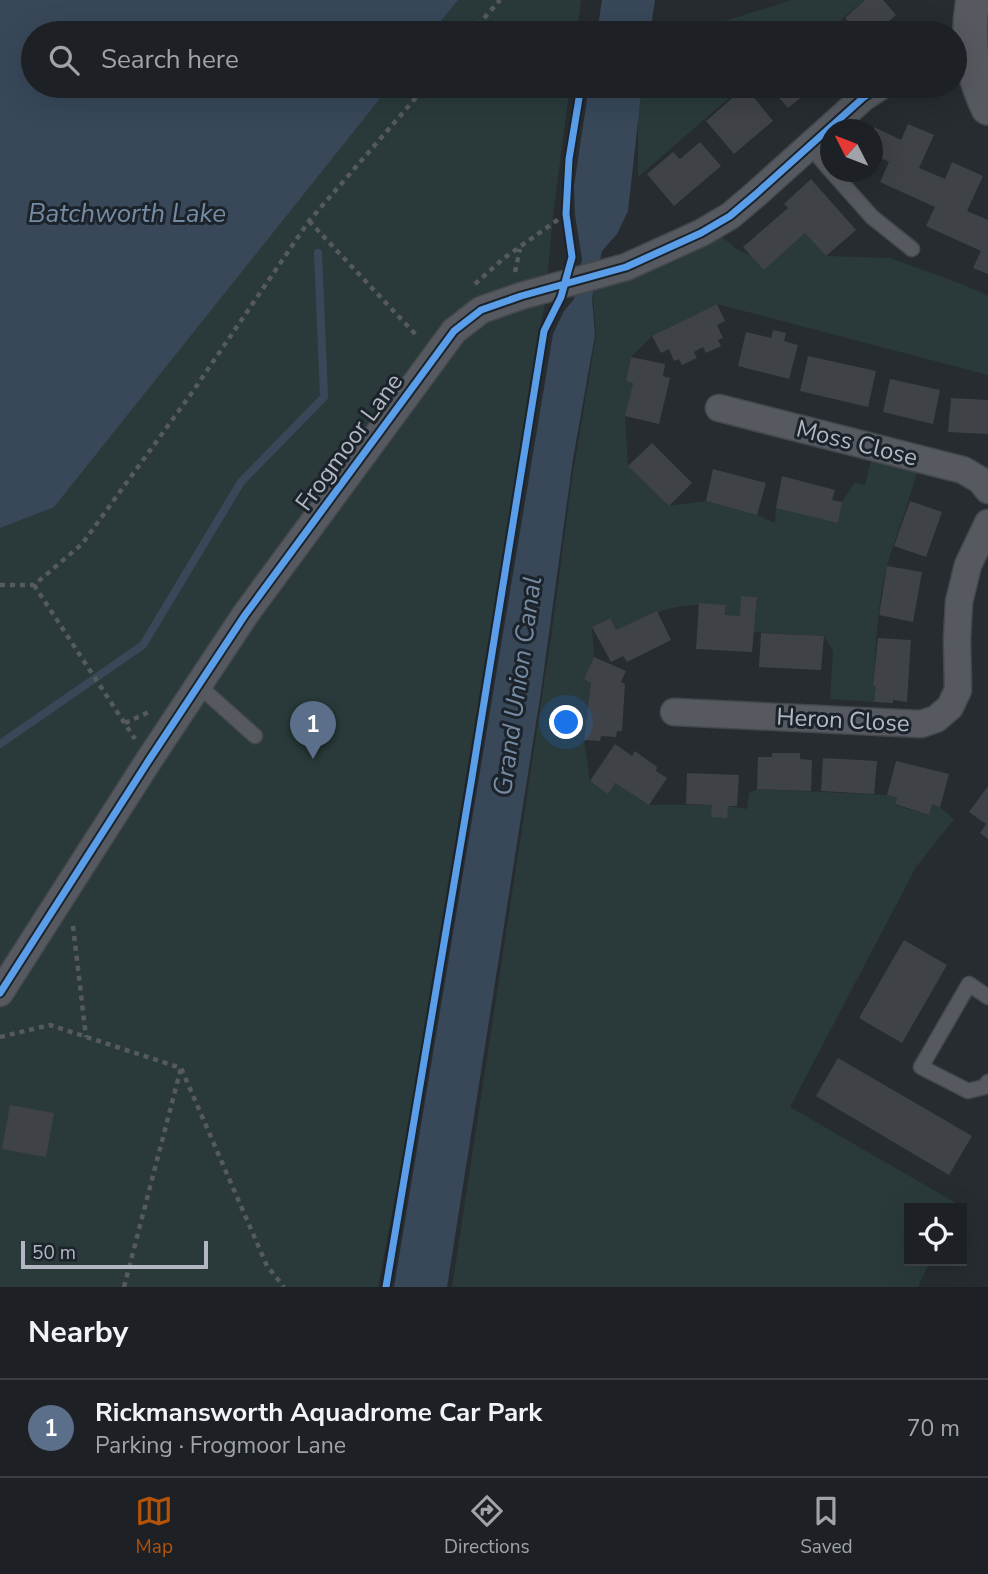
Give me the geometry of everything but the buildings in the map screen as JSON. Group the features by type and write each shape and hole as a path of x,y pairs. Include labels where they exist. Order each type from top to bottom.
{"street":[{"path":"967,53 971,38 973,0"},
{"path":"967,69 988,108"},
{"name":"Frogmoor Lane","path":"0,993 245,615 454,331 481,310 626,267 701,233 730,216 867,98"},
{"name":"Moss Close","path":"719,408 963,470 980,480 988,490"},
{"name":"Heron Close","path":"674,712 921,724 936,719 950,707 958,690 959,602 968,565 987,531"}],"lane":[{"path":"810,146 820,158"},
{"path":"841,182 872,217 912,249"},
{"path":"198,685 255,736"},
{"path":"988,997 969,984 921,1067 968,1091 984,1087 988,1082"}],"path":[{"path":"482,21 500,0"},
{"path":"0,585 34,585 82,544 191,394 309,221 416,98"},
{"path":"567,201 568,225"},
{"path":"470,289 504,258 566,215"},
{"path":"309,221 436,356"},
{"path":"34,585 149,760"},
{"path":"68,886 86,1037"},
{"path":"0,1037 50,1025 181,1068 267,1266 284,1287"},
{"path":"124,1287 181,1068"}],"shaded area":[{"path":"0,0 581,0 578,21 21,21 21,98 568,98 545,302 402,1160 378,1287 0,1287"},
{"path":"792,0 865,0 840,21 725,21"},
{"path":"640,98 729,98 638,177"},
{"path":"805,233 826,256 890,258 988,296 988,375 717,304 652,336 631,357 626,381 633,383 625,416 628,465 669,506 706,501 757,515 775,523 776,508 838,523 842,502 854,483 865,485 871,460 917,471 884,580 876,640 874,702 830,699 833,651 824,636 754,632 757,597 741,596 740,616 726,615 726,605 710,604 669,609 616,630 609,618 592,627 594,657 584,679 591,683 584,740 590,781 608,793 615,783 649,805 712,805 712,817 728,806 747,809 749,793 757,789 887,795 897,798 895,805 928,815 932,804 954,819 916,867 790,1107 956,1203 904,1203 904,1266 928,1266 918,1287 452,1287 551,638 572,479 596,336 593,297 595,284 721,236 739,251 751,255 764,270"}],"water":[{"name":"Batchworth Lake","path":"0,0 458,0 441,21 21,21 21,98 380,98 54,507 0,528"},
{"path":"602,0 655,0 652,21 599,21"},
{"name":"Grand Union Canal","path":"587,98 641,98 628,211 617,234 602,251 592,298 595,335 573,459 541,691 447,1287 394,1287 553,334 564,311 574,299 582,259 575,215 574,186"}],"waterway":[{"path":"0,744 143,645 241,482 324,397 318,253"}],"cycle path":[{"path":"386,1287 544,331 561,297 572,257 566,214 569,159 579,98"},
{"path":"0,993 245,615 454,331 481,310 626,267 701,233 730,216 863,98"}],"place":[{"name":"Rickmansworth Aquadrome Car Park","path":"313,759"}]}
